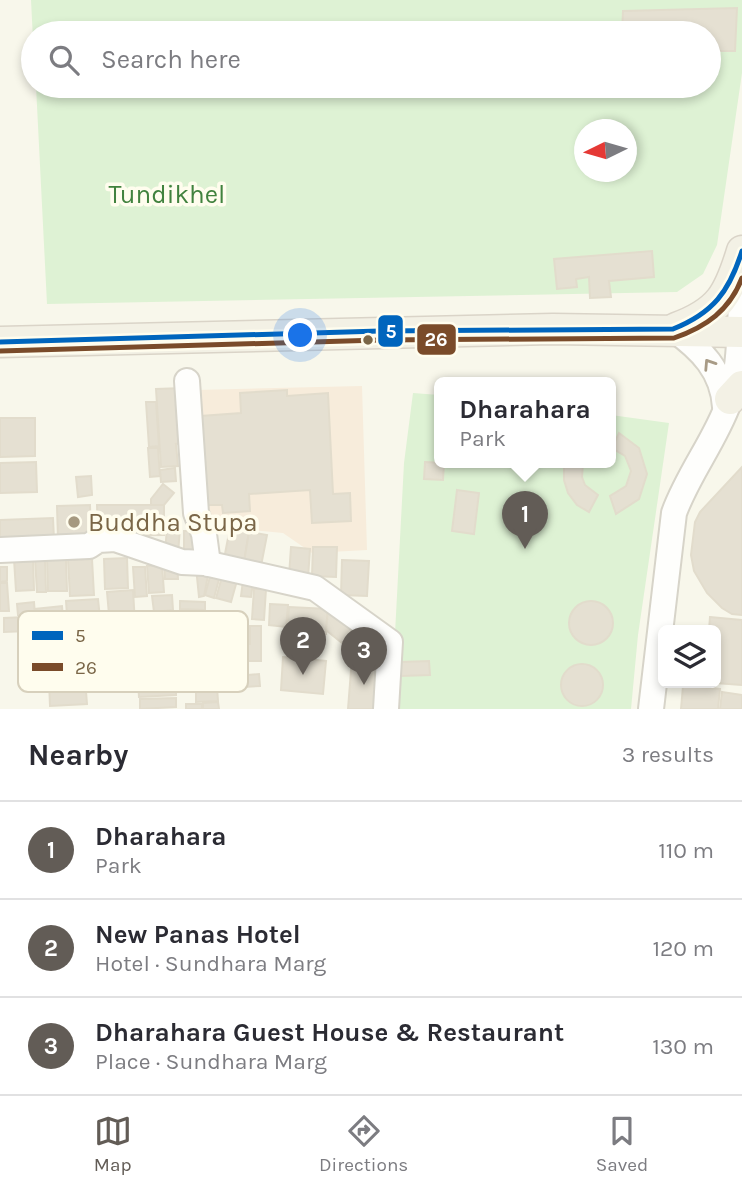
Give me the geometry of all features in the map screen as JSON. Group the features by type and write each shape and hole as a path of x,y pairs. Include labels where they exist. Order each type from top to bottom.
{"main road":[{"path":"673,330 694,322 717,306 726,295 742,251"},
{"path":"0,342 380,331 740,332"}],"street":[{"path":"651,709 674,513 683,488 732,399 742,290"},
{"path":"673,330 692,342 713,366 732,399"},
{"path":"187,381 197,513 204,534 208,564"},
{"path":"0,550 89,546 98,540 115,539 182,562 208,564 315,588 390,642 386,709"}],"shaded area":[{"path":"362,386 367,550 312,553 283,533 250,530 249,526 204,523 196,390"}],"green space":[{"name":"Tundikhel","path":"31,0 742,0 742,73 717,245 703,274 677,292 47,304 37,98 721,98 721,21 32,21"},
{"path":"413,393 434,395 434,468 616,468 616,416 669,423 638,635 631,709 391,709 404,463"}],"building":[{"path":"737,8 735,51 721,51 721,21 623,21 623,11"},
{"path":"652,251 654,277 609,281 611,297 590,298 589,277 576,279 577,287 557,289 554,259"},
{"path":"183,388 186,443 176,444 178,466 161,467 156,389"},
{"path":"287,390 287,396 328,393 333,494 350,493 351,521 312,523 310,490 249,494 250,511 223,513 222,505 206,505 201,416 241,413 240,393"},
{"path":"146,402 156,402 159,446 149,447"},
{"path":"0,418 35,418 35,456 0,457"},
{"path":"619,433 639,448 647,474 639,499 616,514 610,496 626,486 631,471 625,456 616,450"},
{"path":"148,448 158,448 160,476 150,477"},
{"path":"36,462 37,492 0,493 0,463"},
{"path":"425,462 434,462 434,468 444,468 443,480 424,479"},
{"path":"742,467 742,615 732,614 722,608 707,593 694,571 691,555 695,522 700,512"},
{"path":"175,468 176,481 161,482 160,470"},
{"path":"564,468 583,468 585,485 598,495 589,512 577,505 568,493"},
{"path":"91,476 92,495 78,497 76,477"},
{"path":"163,484 174,493 164,505 151,505 151,499"},
{"path":"457,490 479,493 474,534 452,531"},
{"name":"Buddha Stupa","path":"90,505 91,538 58,539 57,506"},
{"path":"97,505 164,505 164,535 98,536"},
{"path":"53,518 54,540 0,542 0,520"},
{"path":"167,526 180,527 178,555 165,554"},
{"path":"230,528 249,532 244,562 224,559"},
{"path":"184,531 193,531 200,556 184,556"},
{"path":"249,532 267,535 261,566 244,562"},
{"path":"291,547 310,549 308,578 289,576"},
{"path":"313,547 337,547 336,577 312,576"},
{"path":"33,558 34,590 16,591 14,559"},
{"path":"45,558 46,592 37,592 35,559"},
{"path":"66,558 67,591 48,591 47,559"},
{"path":"127,558 128,588 105,589 104,559"},
{"path":"92,559 94,595 70,596 68,560"},
{"path":"342,560 369,561 367,596 341,595"},
{"path":"164,561 177,561 178,579 165,579"},
{"path":"162,565 164,592 149,593 147,566"},
{"path":"0,567 7,567 7,581 0,582"},
{"path":"133,567 145,567 147,596 135,597"},
{"path":"196,567 209,570 204,596 199,597"},
{"path":"212,569 221,572 214,598 205,595"},
{"path":"223,573 238,577 231,602 216,598"},
{"path":"244,573 254,575 251,597 241,596"},
{"path":"0,583 7,583 9,611 0,611"},
{"path":"254,589 266,589 264,620 252,619"},
{"path":"133,590 134,611 109,611 107,592"},
{"path":"172,595 173,610 154,611 152,596"},
{"path":"98,599 99,611 67,611 66,601"},
{"path":"180,601 205,602 205,610 180,609"},
{"path":"591,601 600,602 607,607 612,614 612,632 607,639 600,644 591,645 582,644 575,639 570,632 569,623 570,614 575,607 582,602"},
{"path":"34,602 35,611 18,611 18,615 17,604"},
{"path":"270,604 288,605 286,627 269,625"},
{"path":"62,606 62,611 35,611"},
{"path":"289,607 328,609 326,634 287,634"},
{"path":"328,609 376,646 371,653 358,656 326,630"},
{"path":"18,617 18,631 4,632 4,618"},
{"path":"710,617 742,620 742,685 721,683 721,625 709,625"},
{"path":"250,626 261,626 261,661 248,661"},
{"path":"283,657 326,661 323,694 281,690"},
{"path":"352,658 381,661 377,709 348,709"},
{"path":"429,661 430,675 401,676 400,662"},
{"path":"582,664 597,670 603,685 597,700 582,706 567,700 561,685 567,670"},
{"path":"259,674 260,686 248,687 248,675"},
{"path":"683,688 720,689 718,709 681,709"},
{"path":"49,692 86,692 87,704 50,706"},
{"path":"139,692 176,692 176,695 139,697"},
{"path":"196,692 217,692 218,701 196,702"},
{"path":"722,692 742,695 742,709 720,709"},
{"path":"176,698 176,707 140,709 140,699"},
{"path":"218,702 219,709 203,709 203,703"},
{"path":"186,704 202,704 202,709 186,709"}],"transit line":[{"name":"5","path":"0,342 380,331 673,329 699,316 718,299 731,278 742,251"},
{"name":"26","path":"0,351 380,340 674,338 716,316 731,299 742,278"}],"place":[{"name":"Buddha Stupa","path":"74,522"},
{"name":"Dharahara","path":"525,549"},
{"name":"New Panas Hotel","path":"303,675"},
{"name":"Dharahara Guest House & Restaurant","path":"364,685"}]}
